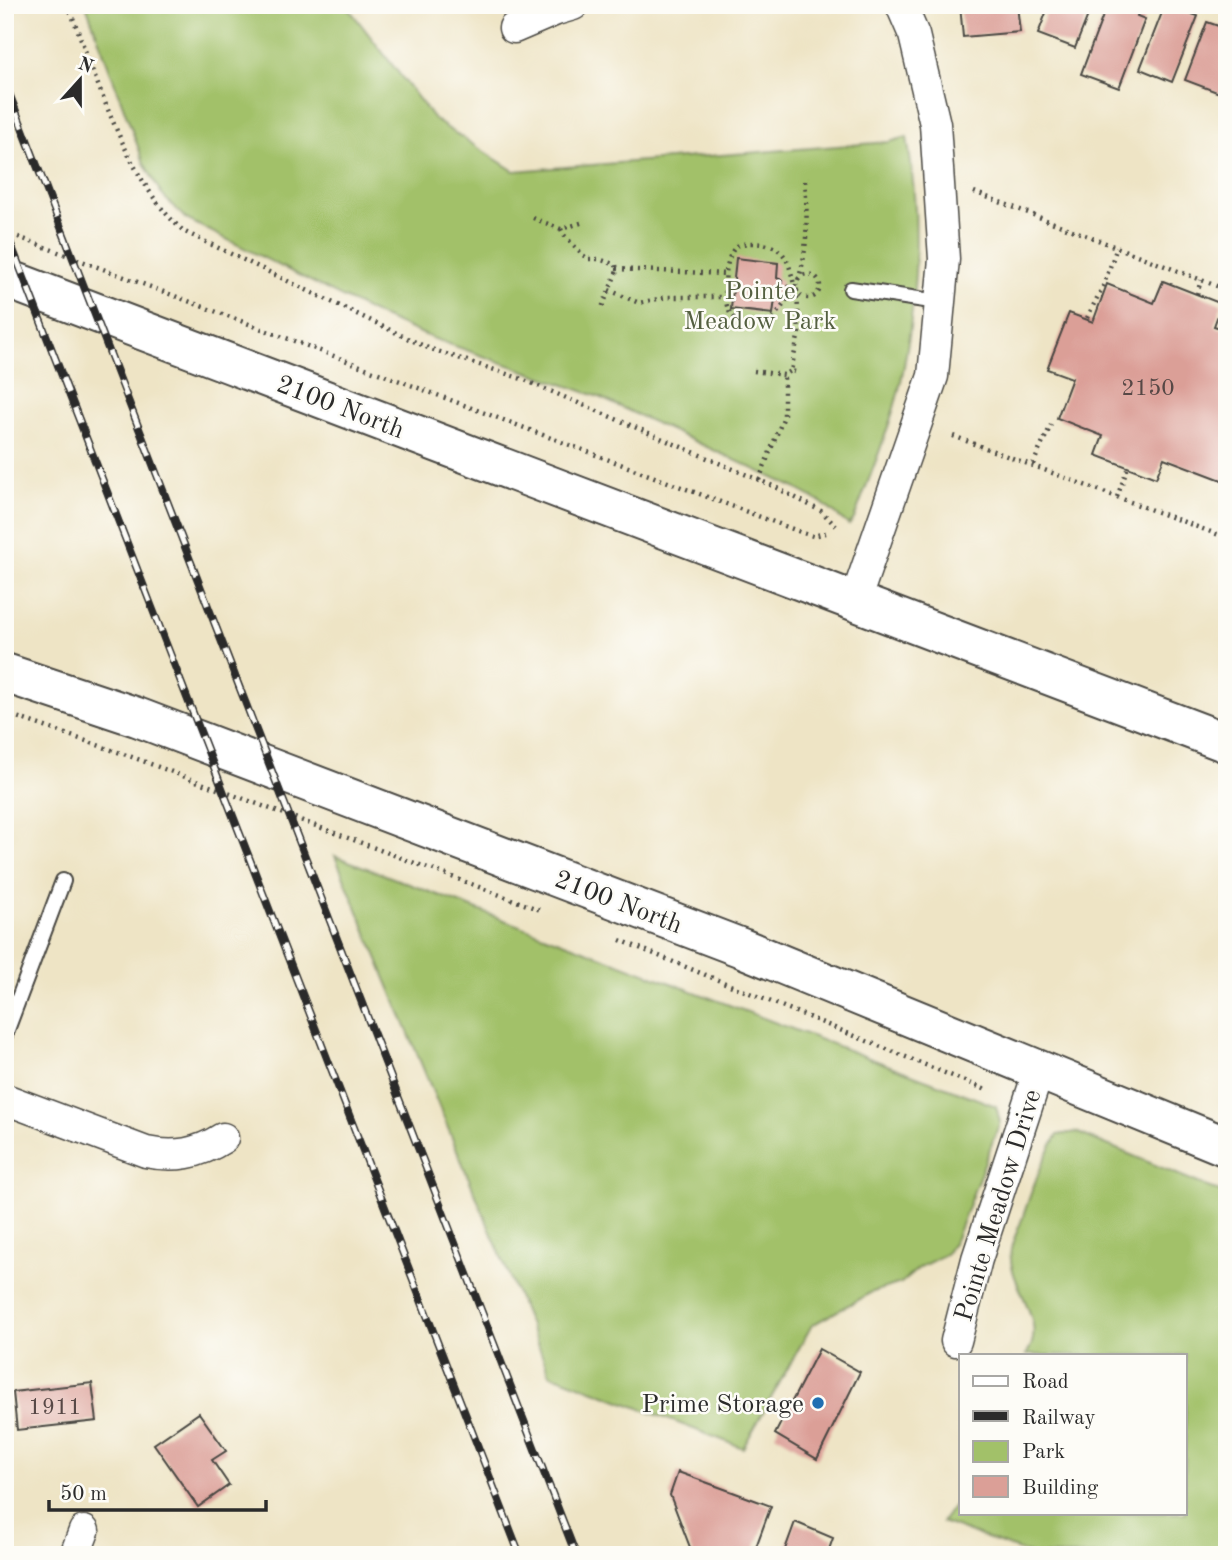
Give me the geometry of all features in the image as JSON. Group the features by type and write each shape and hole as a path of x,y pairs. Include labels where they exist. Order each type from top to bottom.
{"highway":[{"name":"2100 North","path":"5,278 1227,743"},
{"name":"2100 North","path":"5,673 137,717 729,943 1227,1147"}],"street":[{"path":"513,28 573,5"},
{"path":"855,601 933,376 944,259 935,124 915,35 901,5"},
{"name":"Pointe Meadow Drive","path":"956,1341 977,1259 1039,1070"},
{"path":"5,1099 146,1152 164,1156 196,1152 223,1138"}],"lane":[{"path":"850,289 938,302"},
{"path":"5,1035 63,881"}],"path":[{"path":"68,5 114,122 139,176 170,220 184,232 347,307 428,348 522,379 759,480 821,511 836,526"},
{"path":"754,371 784,375 793,372 798,341 796,285 787,257 779,250 760,243 736,246 729,256 726,297 729,312 733,316 754,324 768,319 784,307 796,285 803,275 812,274 818,278 821,286 818,293 812,298 804,297 796,285 802,264 807,220 805,180 809,179"},
{"path":"974,192 1227,290"},
{"path":"533,218 561,229 584,222"},
{"path":"561,229 586,259 599,259 616,265 601,310"},
{"path":"5,232 803,534 813,536 827,533"},
{"path":"1087,318 1104,284 1117,247"},
{"path":"616,269 726,274"},
{"path":"1197,294 1202,280"},
{"path":"781,289 796,285"},
{"path":"609,290 639,303 667,297 726,297"},
{"path":"759,480 784,416 784,375"},
{"path":"1033,464 1051,425"},
{"path":"953,436 1227,538"},
{"path":"1118,497 1128,467"},
{"path":"5,713 132,757 545,912"},
{"path":"610,936 989,1091"}],"green space":[{"name":"Pointe Meadow Park","path":"86,5 346,5 435,120 514,171 889,142 907,137 914,194 916,252 909,338 895,405 854,519 849,525 822,503 795,488 599,397 432,338 380,316 186,219 162,195 144,163"},
{"path":"335,856 996,1106 1000,1122 956,1238 946,1254 920,1267 901,1283 870,1293 812,1325 743,1448 550,1374"},
{"path":"1076,1132 1227,1195 1227,1555 1032,1555 942,1522 959,1499 959,1514 1186,1514 1186,1354 1026,1354 1034,1329 1011,1263 1011,1249 1037,1176 1058,1135"}],"building":[{"path":"960,5 1017,5 1020,32 963,37"},
{"path":"1049,5 1092,5 1075,48 1038,34"},
{"path":"1107,5 1140,5 1137,16 1145,19 1119,88 1081,74"},
{"path":"1165,5 1198,16 1172,82 1140,69"},
{"path":"1207,22 1227,29 1227,82 1222,94 1185,80"},
{"path":"736,258 778,263 777,278 782,280 780,299 775,299 773,314 731,309"},
{"path":"1163,281 1222,304 1214,326 1227,330 1227,482 1164,458 1156,478 1096,455 1103,436 1057,418 1072,378 1047,369 1069,313 1093,322 1107,284 1154,303"},
{"name":"Prime Storage","path":"819,1349 860,1372 817,1459 775,1434"},
{"path":"92,1383 97,1421 17,1430 13,1392"},
{"path":"199,1413 226,1451 212,1460 229,1485 198,1507 154,1444"},
{"path":"678,1472 771,1506 753,1555 693,1555 670,1495"},
{"path":"795,1522 833,1538 827,1555 783,1555"}],"railway":[{"path":"5,83 576,1555"},
{"path":"5,229 520,1555"}],"place":[{"name":"Prime Storage","path":"818,1403"}]}
